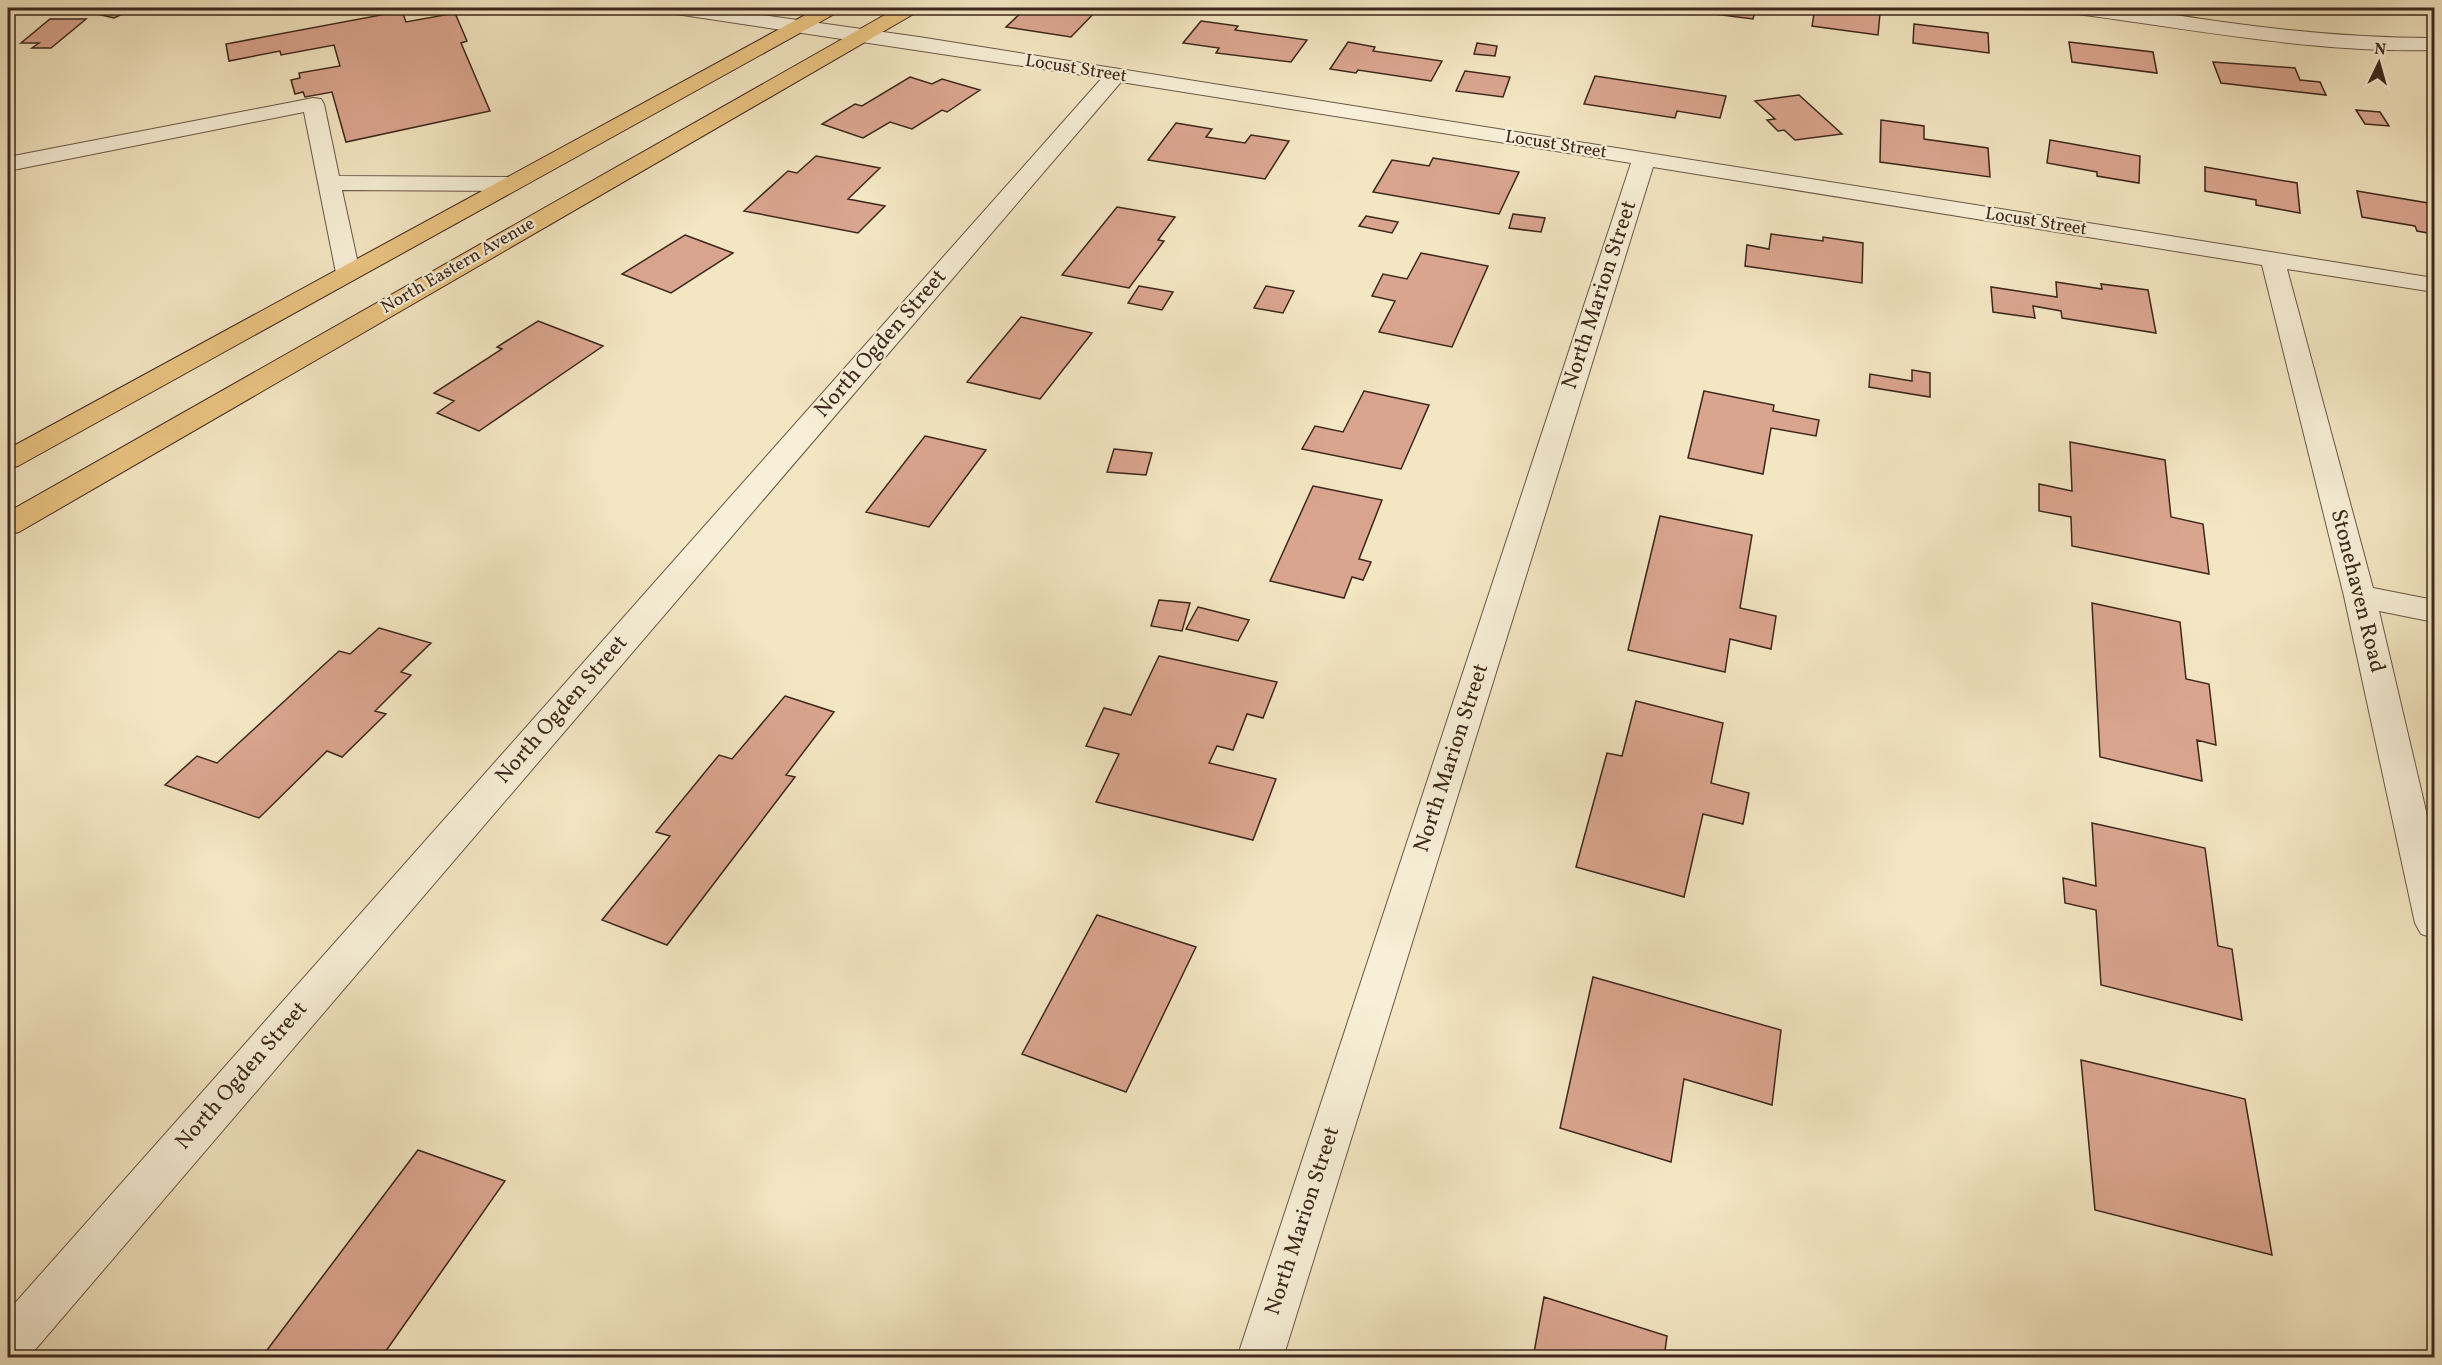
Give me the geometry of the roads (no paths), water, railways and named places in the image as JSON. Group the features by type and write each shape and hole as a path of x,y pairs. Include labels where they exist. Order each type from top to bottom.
{"main road":[{"path":"9,454 348,273 831,8"},
{"name":"North Eastern Avenue","path":"8,525 909,8"}],"street":[{"name":"Locust Street","path":"676,8 1116,75 2434,285"},
{"path":"2078,8 2307,38 2383,45 2434,44"},
{"name":"North Ogden Street","path":"8,1345 1116,75"},
{"path":"8,165 313,104 348,273"},
{"name":"North Marion Street","path":"1260,1358 1644,159"},
{"path":"329,183 510,184"},
{"name":"Stonehaven Road","path":"2273,261 2360,596 2434,923"},
{"path":"2360,596 2434,611"}]}
